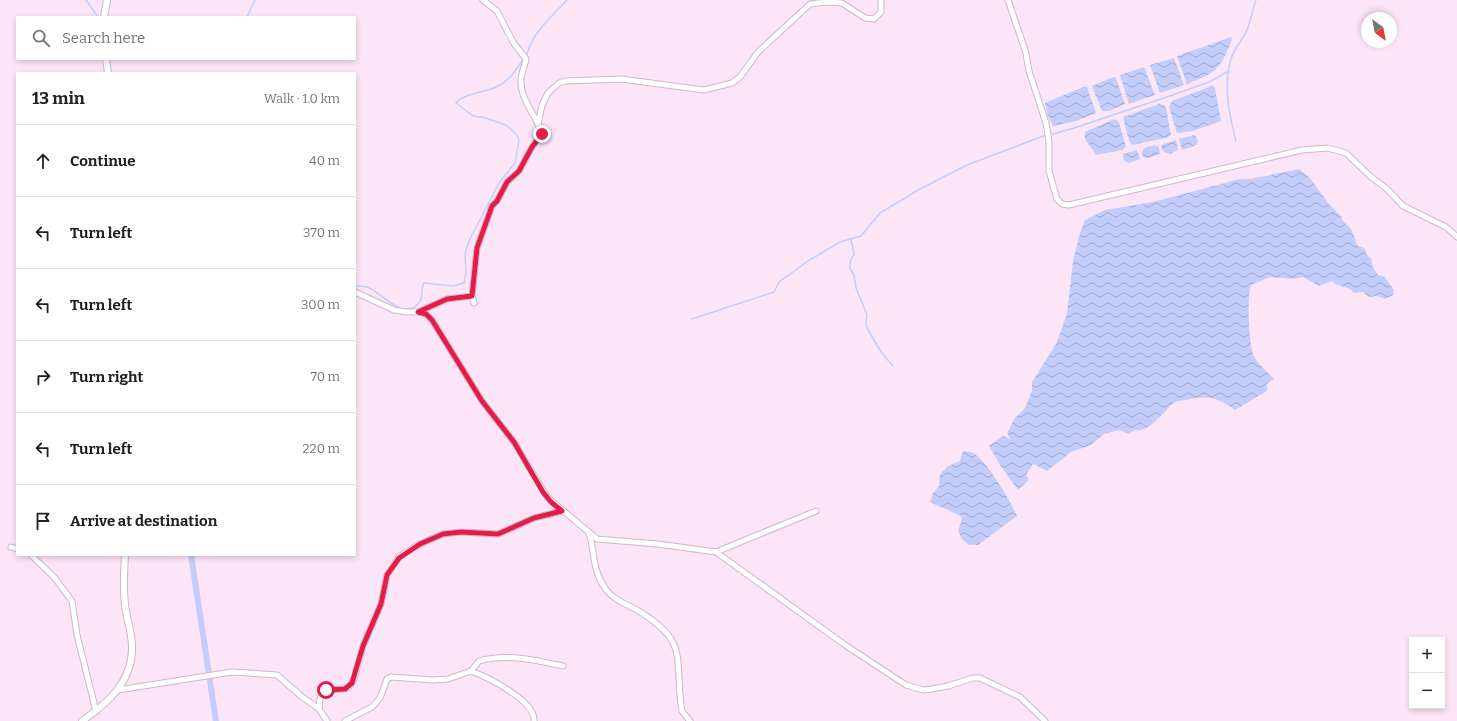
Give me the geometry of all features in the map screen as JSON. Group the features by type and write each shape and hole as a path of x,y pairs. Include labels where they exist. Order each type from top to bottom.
{"street":[{"path":"104,16 107,0"},
{"path":"474,303 472,296 477,248 483,228 492,206 497,201 503,187 519,171 532,147 542,136 538,124 530,112 520,81 526,59 513,42 497,11 482,0"},
{"path":"538,124 544,98 559,83 572,80 621,79 655,85 712,89 732,83 740,77 754,55 810,4 828,2 842,4 865,18 874,20 880,12 881,0"},
{"path":"1008,0 1026,53 1029,71 1046,123 1049,141 1048,171 1057,199 1062,204 1069,205 1302,150 1328,148 1340,150 1346,153 1370,176 1387,189 1403,206 1440,223 1457,237"},
{"path":"106,60 108,72"},
{"path":"356,292 394,310 426,314 432,320 482,401 514,442 543,492 551,502 597,539 658,544 716,552 845,646 906,685 923,690 932,690 973,678 980,678 1020,697 1035,710 1044,721"},
{"path":"418,312 447,299 472,296"},
{"path":"319,709 320,698 326,690 345,689 349,687 354,679 363,646 381,604 387,575 399,558 420,544 443,534 461,532 498,534 534,518 562,511"},
{"path":"716,552 816,511"},
{"path":"588,532 593,561 606,590 657,625 674,642 679,657 682,711 690,721"},
{"path":"11,547 16,549"},
{"path":"32,556 54,577 72,601 77,635 96,711"},
{"path":"82,721 106,704 118,690 130,666 133,646 124,598 125,556"},
{"path":"345,721 372,707 380,698 387,679 391,677 433,680 448,679 471,672 479,661 499,657 529,660 563,666"},
{"path":"118,690 232,672 276,675 319,709 327,721"},
{"path":"471,672 503,686 531,710 534,721"}],"water":[{"path":"1231,37 1232,39 1224,57 1216,69 1211,73 1187,84 1177,56"},
{"path":"1174,58 1184,85 1160,93 1150,65"},
{"path":"1144,67 1155,95 1129,104 1120,75"},
{"path":"1113,77 1116,78 1125,104 1109,111 1102,111 1092,86"},
{"path":"1212,86 1215,88 1221,121 1193,131 1177,133 1169,107 1172,101"},
{"path":"1083,87 1087,87 1096,113 1076,121 1053,126 1048,116 1045,103"},
{"path":"1159,104 1164,105 1166,108 1171,135 1166,138 1132,145 1129,141 1123,117"},
{"path":"1114,119 1119,122 1126,147 1122,150 1096,155 1085,139 1085,132"},
{"path":"1195,135 1198,141 1197,145 1182,150 1179,139"},
{"path":"1176,140 1178,150 1170,154 1164,152 1161,147 1163,144"},
{"path":"1156,145 1159,147 1160,154 1148,158 1143,157 1142,152 1144,148"},
{"path":"1137,150 1140,159 1129,163 1124,161 1123,154"},
{"path":"1299,169 1310,178 1329,204 1351,229 1358,246 1364,248 1367,255 1371,258 1373,268 1378,275 1384,276 1394,290 1393,295 1385,299 1377,296 1369,297 1363,292 1354,293 1352,290 1337,285 1332,281 1319,286 1303,277 1294,279 1270,277 1251,285 1249,310 1251,344 1255,358 1274,379 1267,384 1267,391 1235,410 1223,402 1212,398 1200,398 1176,402 1172,404 1154,422 1142,430 1134,430 1129,434 1119,430 1104,434 1091,445 1071,452 1047,471 1033,464 1026,475 1029,480 1018,490 1000,465 989,446 1004,436 1011,440 1007,433 1015,418 1025,408 1032,391 1032,382 1056,344 1067,314 1073,261 1085,220 1105,210 1153,202 1240,179 1251,179"},
{"path":"963,451 974,453 986,466 1005,493 1017,516 978,545 969,545 962,539 958,531 962,519 961,516 930,502 933,493 939,486 940,474 948,466 960,461"}],"waterway":[{"path":"86,0 97,16"},
{"path":"247,16 255,0"},
{"path":"526,56 535,36 567,0"},
{"path":"1236,141 1231,121 1227,80 1232,55 1247,30 1256,0"},
{"path":"356,286 367,287 392,304 406,309 413,308 419,303 424,283 453,286 464,283 466,273 465,253 469,241 499,183 515,163 519,140 517,135 506,125 486,118 473,116 456,103 463,97 501,85 518,68 523,59"},
{"path":"1049,135 1170,96 1209,82 1229,71"},
{"path":"692,319 774,292 779,282 808,261 840,242 861,236 880,213 920,189 967,165 1046,135"},
{"path":"851,240 854,254 850,262 850,269 854,275 856,288 867,315 867,328 881,352 893,366"},
{"path":"191,556 216,721"}],"route":[{"path":"326,690 345,689 352,683 363,646 381,604 383,586 387,575 392,565 406,552 443,534 461,532 475,534 498,534 544,514 562,511 551,502 543,492 514,442 482,401 432,320 426,314 418,312 447,299 472,296 477,248 492,206 497,201 503,187 519,171 532,147 542,136 542,134"}]}
